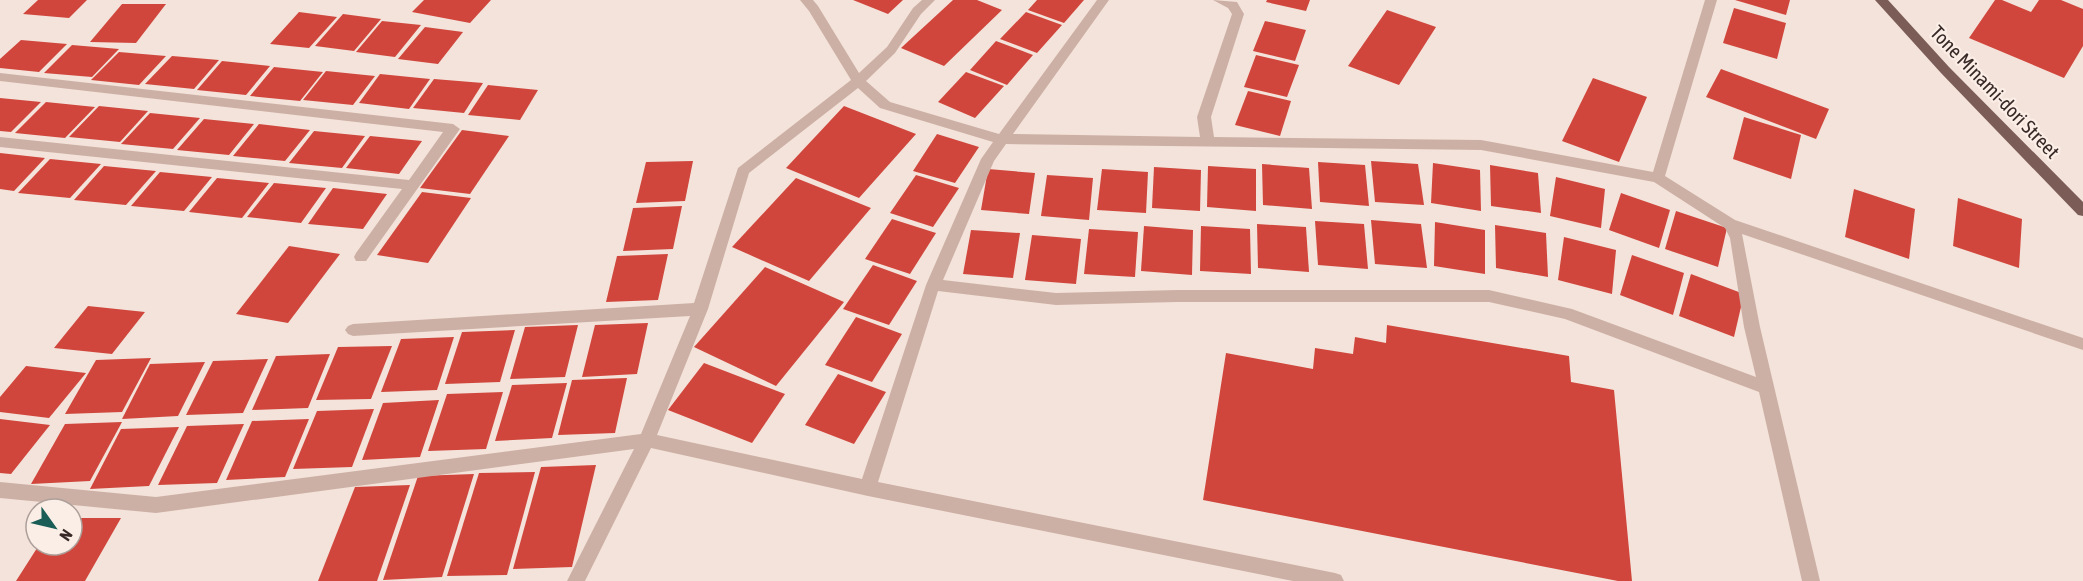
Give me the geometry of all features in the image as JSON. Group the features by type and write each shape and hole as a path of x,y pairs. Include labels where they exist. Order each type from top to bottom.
{"main road":[{"name":"Tone Minami-dori Street","path":"1881,0 2083,211"}],"street":[{"path":"806,0 827,28 858,81 885,105 1000,139 1481,145 1658,178 1730,224 2083,344"},
{"path":"576,581 647,440 700,309 743,171 858,81 891,50 917,11 929,0"},
{"path":"868,488 933,285 988,159 1000,139 1103,0"},
{"path":"1208,142 1204,117 1238,14 1233,5 1219,0"},
{"path":"1658,178 1711,0"},
{"path":"0,77 453,129 361,256"},
{"path":"0,141 412,185"},
{"path":"1730,224 1737,238 1752,327 1811,581"},
{"path":"933,285 1056,299 1189,296 1488,296 1567,313 1766,388"},
{"path":"353,330 700,309"},
{"path":"0,490 156,505 647,440 868,488 1335,581"}],"building":[{"path":"38,0 87,0 69,18 23,14"},
{"path":"424,0 491,0 470,23 412,12"},
{"path":"853,0 903,0 888,14"},
{"path":"953,0 977,0 1002,10 944,66 901,48"},
{"path":"1037,0 1084,0 1064,23 1028,10"},
{"path":"1267,0 1310,0 1306,11 1266,2"},
{"path":"1735,0 1790,0 1786,15"},
{"path":"1995,0 2002,0 2031,12 2039,0 2061,0 2083,9 2083,46 2064,78 1969,38"},
{"path":"122,4 166,4 136,43 90,42"},
{"path":"1734,8 1786,23 1777,59 1723,43"},
{"path":"1387,10 1436,27 1399,85 1348,66"},
{"path":"299,12 337,17 309,48 270,44"},
{"path":"1026,12 1062,25 1037,53 1000,39"},
{"path":"343,14 381,19 354,51 315,46"},
{"path":"382,21 421,25 395,57 356,52"},
{"path":"1265,21 1306,30 1295,61 1253,51"},
{"path":"425,27 463,32 438,64 398,59"},
{"path":"21,40 67,44 39,72 0,68 0,59"},
{"path":"996,41 1033,55 1007,85 970,70"},
{"path":"72,45 119,49 92,77 44,73"},
{"path":"119,52 166,56 139,85 91,80"},
{"path":"1256,55 1299,65 1287,97 1244,87"},
{"path":"172,56 219,60 194,89 145,84"},
{"path":"222,61 270,66 246,95 197,90"},
{"path":"274,67 323,72 300,101 250,96"},
{"path":"1721,69 1829,109 1816,139 1706,97"},
{"path":"326,71 375,76 353,105 303,100"},
{"path":"966,72 1004,86 975,118 938,102"},
{"path":"380,74 430,79 409,109 359,103"},
{"path":"1593,78 1647,97 1619,162 1562,141"},
{"path":"434,79 483,83 464,113 413,108"},
{"path":"488,85 538,90 520,120 468,115"},
{"path":"1248,91 1291,101 1280,136 1235,125"},
{"path":"0,98 41,102 11,132 0,131"},
{"path":"46,102 95,107 65,138 15,133"},
{"path":"99,106 148,111 120,142 69,137"},
{"path":"844,106 916,134 859,198 786,168"},
{"path":"150,113 200,118 173,149 121,144"},
{"path":"1744,117 1801,135 1791,179 1733,159"},
{"path":"204,119 254,124 229,155 177,150"},
{"path":"259,124 310,130 285,161 233,156"},
{"path":"462,130 509,136 470,194 420,188"},
{"path":"314,131 365,136 342,168 289,163"},
{"path":"937,134 979,147 955,183 913,171"},
{"path":"370,136 422,141 399,174 346,168"},
{"path":"0,153 45,158 14,191 0,189"},
{"path":"50,159 101,164 70,198 18,193"},
{"path":"693,161 685,201 636,203 646,162"},
{"path":"1371,161 1418,164 1424,205 1375,202"},
{"path":"1318,162 1365,165 1369,206 1320,202"},
{"path":"1433,163 1480,170 1481,211 1431,203"},
{"path":"1262,164 1309,168 1312,209 1263,205"},
{"path":"1490,165 1538,173 1541,213 1491,206"},
{"path":"104,166 156,171 126,205 74,200"},
{"path":"1208,166 1256,169 1256,211 1207,207"},
{"path":"1154,167 1201,170 1200,211 1152,208"},
{"path":"988,169 1035,173 1029,214 981,210"},
{"path":"1102,169 1148,172 1146,213 1097,210"},
{"path":"160,172 212,177 184,211 131,206"},
{"path":"916,175 959,188 933,227 890,213"},
{"path":"1047,175 1093,178 1089,220 1041,216"},
{"path":"1556,177 1605,189 1601,228 1550,216"},
{"path":"217,178 269,183 242,218 189,212"},
{"path":"796,178 871,208 809,281 732,247"},
{"path":"274,183 326,188 301,223 247,217"},
{"path":"333,188 387,194 363,229 308,224"},
{"path":"1854,189 1915,209 1909,259 1845,237"},
{"path":"422,192 471,198 428,263 377,255"},
{"path":"1621,193 1670,210 1659,248 1609,230"},
{"path":"1958,198 2022,219 2019,268 1953,246"},
{"path":"682,206 673,249 623,251 633,208"},
{"path":"1676,211 1727,228 1718,267 1665,249"},
{"path":"892,219 936,233 910,274 865,259"},
{"path":"1371,220 1421,224 1427,268 1375,264"},
{"path":"1315,221 1364,224 1368,269 1318,265"},
{"path":"1435,222 1485,230 1485,274 1434,266"},
{"path":"1257,224 1306,227 1309,272 1258,268"},
{"path":"1495,225 1546,233 1548,277 1496,268"},
{"path":"1144,226 1193,230 1192,275 1141,271"},
{"path":"1201,226 1250,229 1251,274 1200,271"},
{"path":"1089,229 1138,232 1135,277 1084,274"},
{"path":"971,230 1020,233 1013,278 963,274"},
{"path":"1032,235 1081,239 1076,284 1025,280"},
{"path":"1564,237 1616,250 1612,294 1558,280"},
{"path":"289,246 340,254 288,323 236,314"},
{"path":"668,254 658,300 606,302 617,256"},
{"path":"1632,255 1684,273 1673,315 1620,295"},
{"path":"873,265 917,281 889,325 843,309"},
{"path":"765,267 844,302 776,386 694,347"},
{"path":"1691,274 1744,294 1734,337 1679,316"},
{"path":"88,306 145,312 112,354 54,348"},
{"path":"856,317 902,334 872,382 825,365"},
{"path":"648,323 637,374 582,377 595,325"},
{"path":"578,325 565,377 510,379 525,327"},
{"path":"1387,325 1569,356 1571,382 1614,390 1632,581 1618,581 1203,500 1226,353 1313,369 1315,348 1353,354 1355,337 1386,343"},
{"path":"515,330 500,382 445,384 462,332"},
{"path":"454,337 437,390 381,392 401,339"},
{"path":"392,346 371,399 316,400 338,347"},
{"path":"330,354 308,408 252,410 276,356"},
{"path":"151,358 122,412 65,414 96,360"},
{"path":"268,359 243,413 186,415 213,361"},
{"path":"205,362 178,416 122,419 150,364"},
{"path":"704,363 785,394 752,443 668,410"},
{"path":"26,366 86,373 49,418 0,412 0,397"},
{"path":"838,374 886,392 854,444 805,425"},
{"path":"627,378 615,433 558,435 572,380"},
{"path":"567,383 552,438 495,441 512,385"},
{"path":"503,392 486,449 428,451 447,394"},
{"path":"439,400 420,457 362,460 383,403"},
{"path":"374,409 352,467 293,469 317,411"},
{"path":"0,419 50,425 11,474 0,473"},
{"path":"309,419 285,477 226,480 252,421"},
{"path":"122,422 90,481 31,484 65,424"},
{"path":"244,424 217,483 158,485 187,426"},
{"path":"179,427 149,486 90,489 121,429"},
{"path":"596,465 572,567 513,569 541,467"},
{"path":"535,472 507,575 447,576 479,473"},
{"path":"474,474 442,577 383,580 418,476"},
{"path":"410,485 377,581 318,581 355,487"},
{"path":"84,518 121,518 85,581 16,581 31,557 84,557"}]}
